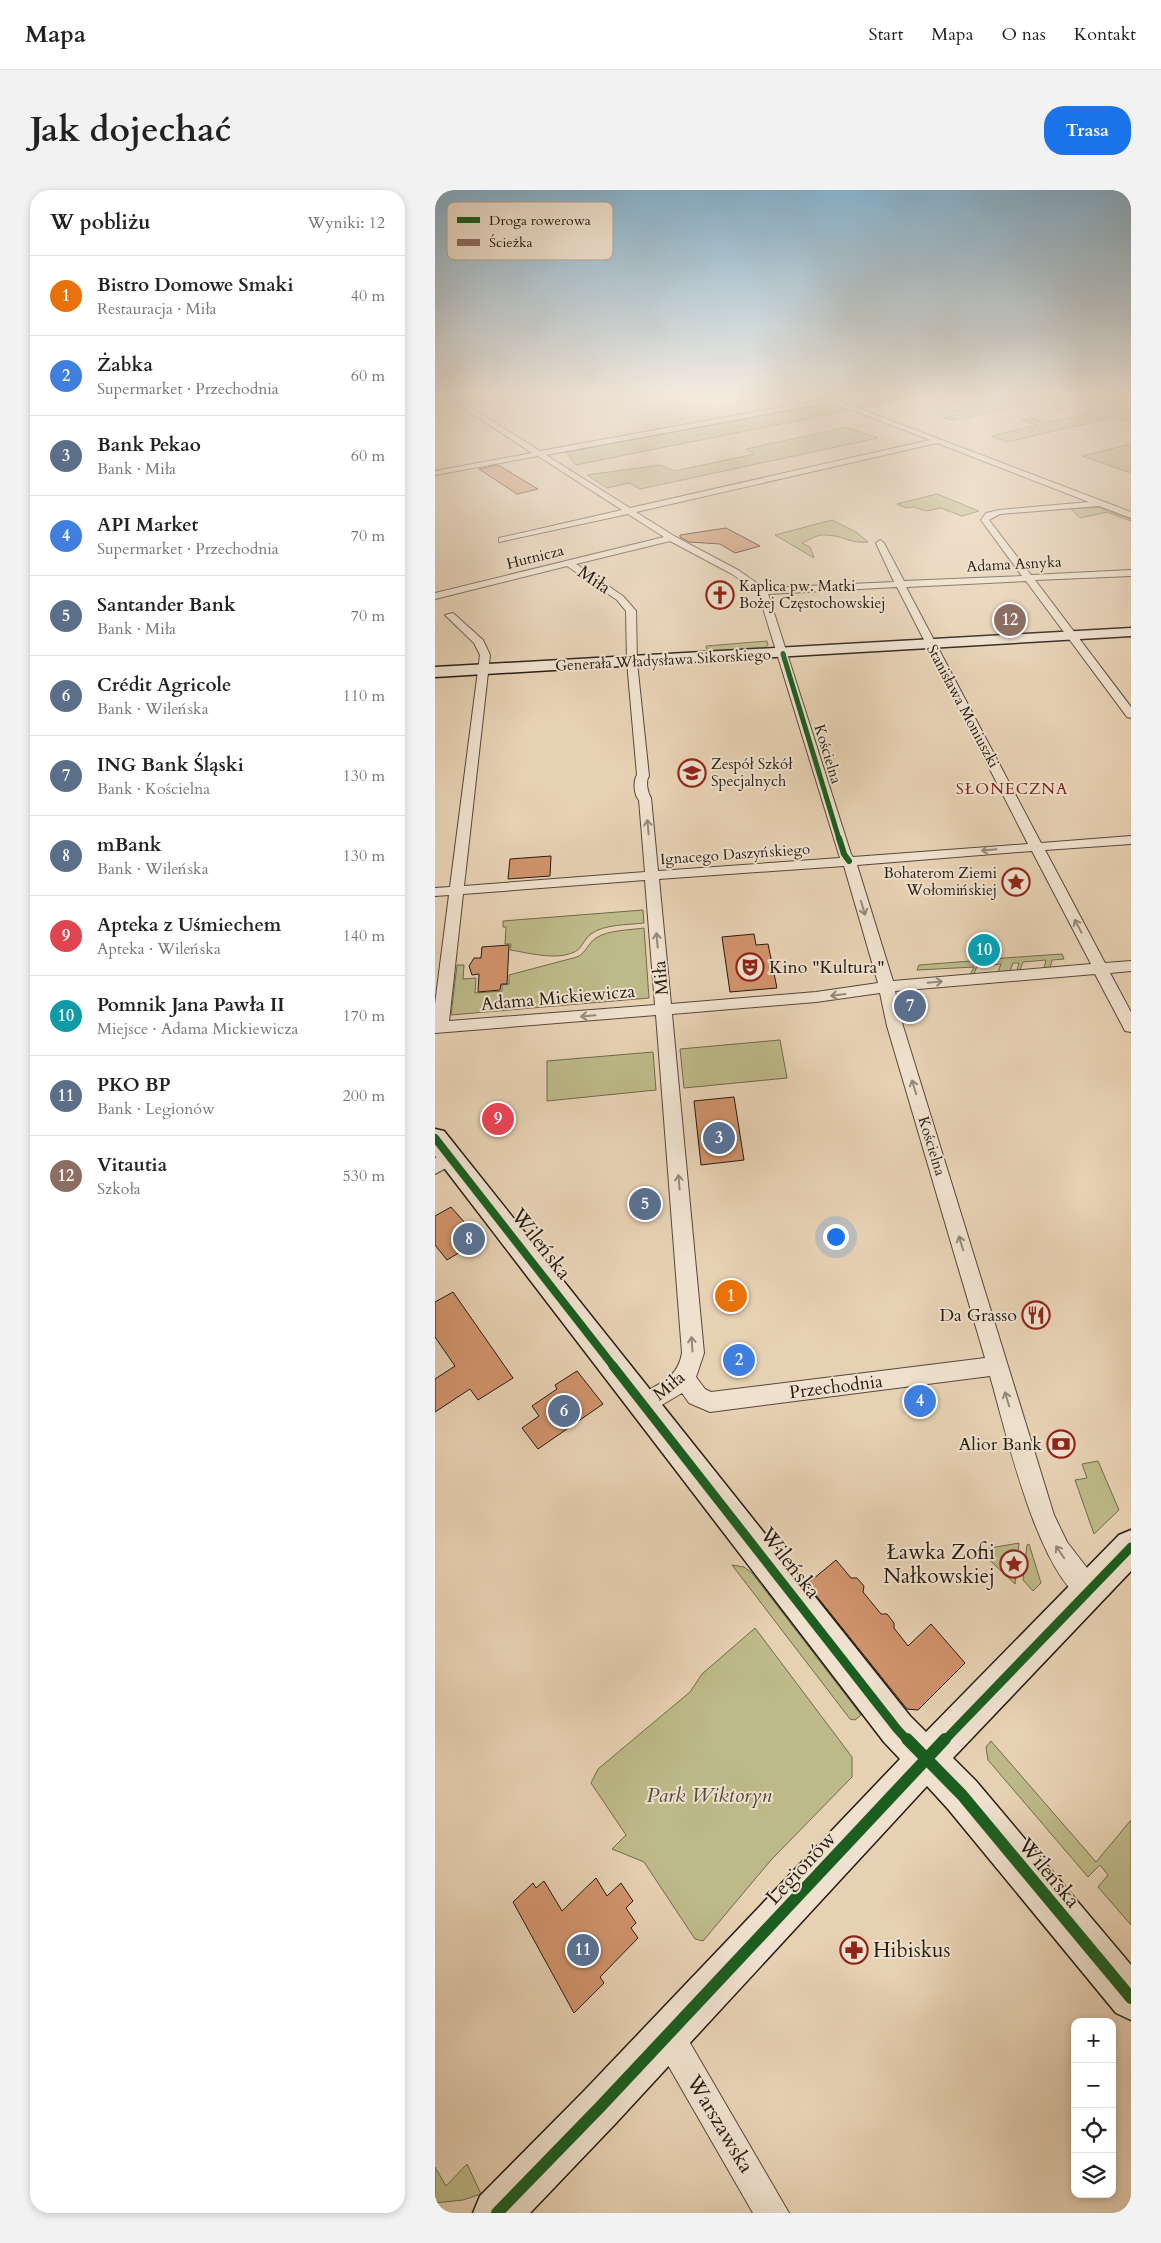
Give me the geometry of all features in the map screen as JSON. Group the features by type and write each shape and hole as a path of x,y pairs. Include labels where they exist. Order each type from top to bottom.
{"street":[{"path":"593,488 671,538 735,572 762,591"},
{"path":"502,540 728,488"},
{"path":"1062,488 1131,515"},
{"path":"1100,503 1006,511 987,517 986,522 1030,578 1131,715"},
{"name":"Hutnicza","path":"435,596 671,538"},
{"name":"Stanisława Moniuszki","path":"880,543 930,644 1131,1027"},
{"name":"Miła","path":"568,563 628,606 631,616 632,662 643,776 641,778 641,788 642,796 645,798 693,1353 691,1367 684,1378 669,1391 645,1405"},
{"name":"Adama Asnyka","path":"762,591 1131,573"},
{"name":"Kościelna","path":"762,591 783,653 844,854 849,862 887,988 895,1026 1047,1529 1058,1551 1089,1591"},
{"path":"438,1028 485,654 482,646 450,615"},
{"name":"Generała Władysława Sikorskiego","path":"435,672 1131,632"},
{"name":"Ignacego Daszyńskiego","path":"435,892 1131,840"},
{"name":"Adama Mickiewicza","path":"438,1028 816,997 887,988 901,984 1131,966"},
{"name":"Wileńska","path":"440,1154 645,1405 897,1729 962,1795 1131,1998"},
{"name":"Przechodnia","path":"684,1378 697,1396 710,1402 997,1366"},
{"name":"Legionów","path":"497,2213 668,2035 927,1758 1131,1547"},
{"name":"Warszawska","path":"668,2035 772,2213"}],"green space":[{"path":"937,494 979,511 962,516 941,508 926,511 914,507 906,508 897,504"},
{"path":"1099,507 1131,519 1131,521 1107,512 1080,518 1071,509"},
{"path":"832,520 856,532 868,542 856,542 831,535 819,535 802,543 810,547 814,558 775,535"},
{"path":"767,641 768,645 761,650 708,653 706,646"},
{"path":"643,910 644,923 603,928 588,936 578,950 565,955 541,955 510,950 511,944 505,944 506,927 503,927 503,921"},
{"path":"644,928 649,998 451,1015 457,965 464,965 463,979 476,978 475,993 502,991 502,985 509,984 509,975 577,957 583,953 593,940 601,935"},
{"path":"1062,954 1064,959 1052,960 1050,968 1044,968 1046,960 1023,962 1020,970 1017,970 1019,963 1013,963 1010,971 998,972 1001,964 992,965 990,959"},
{"path":"984,960 986,965 977,966 974,974 970,975 974,967 917,970 919,965"},
{"path":"780,1040 787,1078 684,1088 680,1049"},
{"path":"653,1052 656,1090 547,1101 547,1061"},
{"path":"1098,1461 1119,1510 1094,1534 1075,1480 1087,1478 1082,1464"},
{"path":"1019,1543 1015,1584 979,1550"},
{"path":"1029,1544 1041,1583 1033,1591 1023,1580 1027,1545"},
{"path":"732,1565 744,1567 752,1573 861,1715 855,1720 850,1719"},
{"name":"Park Wiktoryn","path":"755,1628 852,1757 852,1777 771,1860 703,1941 695,1939 644,1862 612,1849 626,1835 591,1783 598,1769 690,1692 702,1674"},
{"path":"991,1741 1096,1862 1131,1820 1131,1925 1098,1887 1108,1875 1100,1865 1088,1877 988,1760 986,1747"},
{"path":"467,2164 481,2194 463,2200 435,2203 435,2167 446,2186"}],"building":[{"path":"508,488 538,489 517,494"},
{"path":"726,528 760,546 735,553 720,544 689,542 680,537 680,535"},
{"path":"551,856 550,876 508,879 510,859"},
{"name":"Kino \"Kultura\"","path":"754,934 756,945 768,944 777,988 730,992 722,937"},
{"path":"509,945 507,984 501,984 500,990 478,992 479,974 472,975 469,966 474,958 481,958 482,947"},
{"path":"734,1097 744,1160 701,1165 694,1101"},
{"path":"451,1207 480,1240 447,1260 435,1245 435,1216"},
{"path":"453,1292 513,1378 478,1400 470,1389 435,1412 435,1379 455,1366 435,1337 435,1302"},
{"path":"577,1371 603,1404 538,1449 522,1428 539,1416 532,1406 557,1389 555,1385"},
{"path":"836,1560 851,1578 857,1578 864,1586 863,1592 881,1614 887,1614 894,1623 894,1628 908,1646 931,1624 965,1663 918,1710 907,1709 807,1584"},
{"path":"596,1878 607,1896 621,1883 633,1901 626,1908 636,1923 631,1928 638,1938 600,1977 604,1983 574,2013 513,1902 533,1883 536,1888 544,1881 562,1911"}],"cycle path":[{"path":"783,653 844,854 849,861"},
{"path":"435,1138 897,1729 962,1795 1131,1998"},
{"path":"497,2213 600,2107 927,1758 1131,1547"}],"place":[{"name":"Kaplica pw. Matki Bożej Częstochowskiej","path":"720,595"},
{"name":"Vitautia","path":"1010,620"},
{"name":"Zespół Szkół Specjalnych","path":"692,773"},
{"name":"Bohaterom Ziemi Wołomińskiej","path":"1016,882"},
{"name":"Pomnik Jana Pawła II","path":"984,950"},
{"name":"Kino \"Kultura\"","path":"750,967"},
{"name":"ING Bank Śląski","path":"910,1006"},
{"name":"Apteka z Uśmiechem","path":"498,1119"},
{"name":"Bank Pekao","path":"719,1138"},
{"name":"Santander Bank","path":"645,1204"},
{"name":"mBank","path":"469,1239"},
{"name":"Bistro Domowe Smaki","path":"731,1296"},
{"name":"Da Grasso","path":"1036,1315"},
{"name":"Żabka","path":"739,1360"},
{"name":"API Market","path":"920,1401"},
{"name":"Crédit Agricole","path":"564,1411"},
{"name":"Alior Bank","path":"1061,1444"},
{"name":"Ławka Zofii Nałkowskiej","path":"1014,1564"},
{"name":"PKO BP","path":"583,1950"},
{"name":"Hibiskus","path":"854,1950"}],"district":[{"name":"SŁONECZNA","path":"1012,789"}]}
